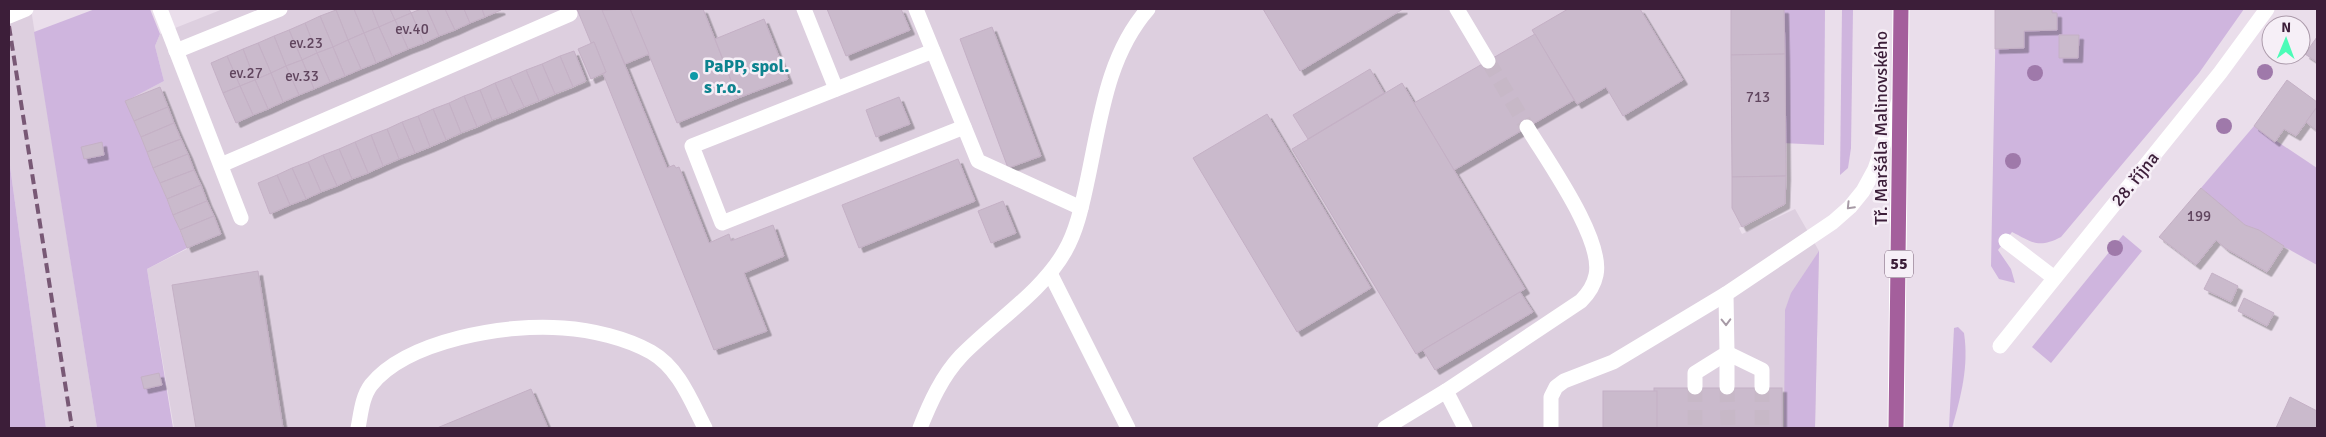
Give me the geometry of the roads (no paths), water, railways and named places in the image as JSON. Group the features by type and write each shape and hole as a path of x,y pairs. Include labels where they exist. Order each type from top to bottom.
{"main road":[{"name":"Tř. Maršála Malinovského","path":"1896,428 1901,9"}],"street":[{"path":"9,16 26,9"},
{"path":"160,9 241,218"},
{"path":"176,51 280,9"},
{"path":"804,9 836,89"},
{"path":"916,9 978,161 1081,208"},
{"path":"920,428 937,391 960,357 1050,273 1066,250 1081,208 1103,99 1114,66 1130,35 1148,9"},
{"path":"1456,9 1488,61"},
{"name":"28. října","path":"2000,346 2196,104 2267,9"},
{"path":"220,165 570,14"},
{"path":"933,51 692,146 722,223 964,127"},
{"path":"1551,428 1551,397 1556,387 1564,381 1613,362 1726,294 1833,222 1850,207 1863,191 1875,169 1900,99"},
{"path":"1385,428 1446,391 1580,301 1588,293 1596,274 1594,246 1587,228 1526,127"},
{"path":"2006,241 2054,277"},
{"path":"1050,273 1128,428"},
{"path":"1726,294 1727,387"},
{"path":"358,428 362,405 370,387 381,374 410,356 448,342 494,331 563,328 616,338 652,352 677,374 705,428"},
{"path":"1695,387 1695,372 1727,353"},
{"path":"1727,353 1762,370 1762,387"},
{"path":"1446,391 1465,428"}],"tunnel":[{"path":"1488,61 1527,127"},
{"path":"1695,387 1695,428"},
{"path":"1727,387 1728,428"},
{"path":"1762,387 1762,428"}],"railway":[{"path":"9,26 72,428"}],"place":[{"name":"PaPP, spol. s r.o.","path":"694,76"}]}
